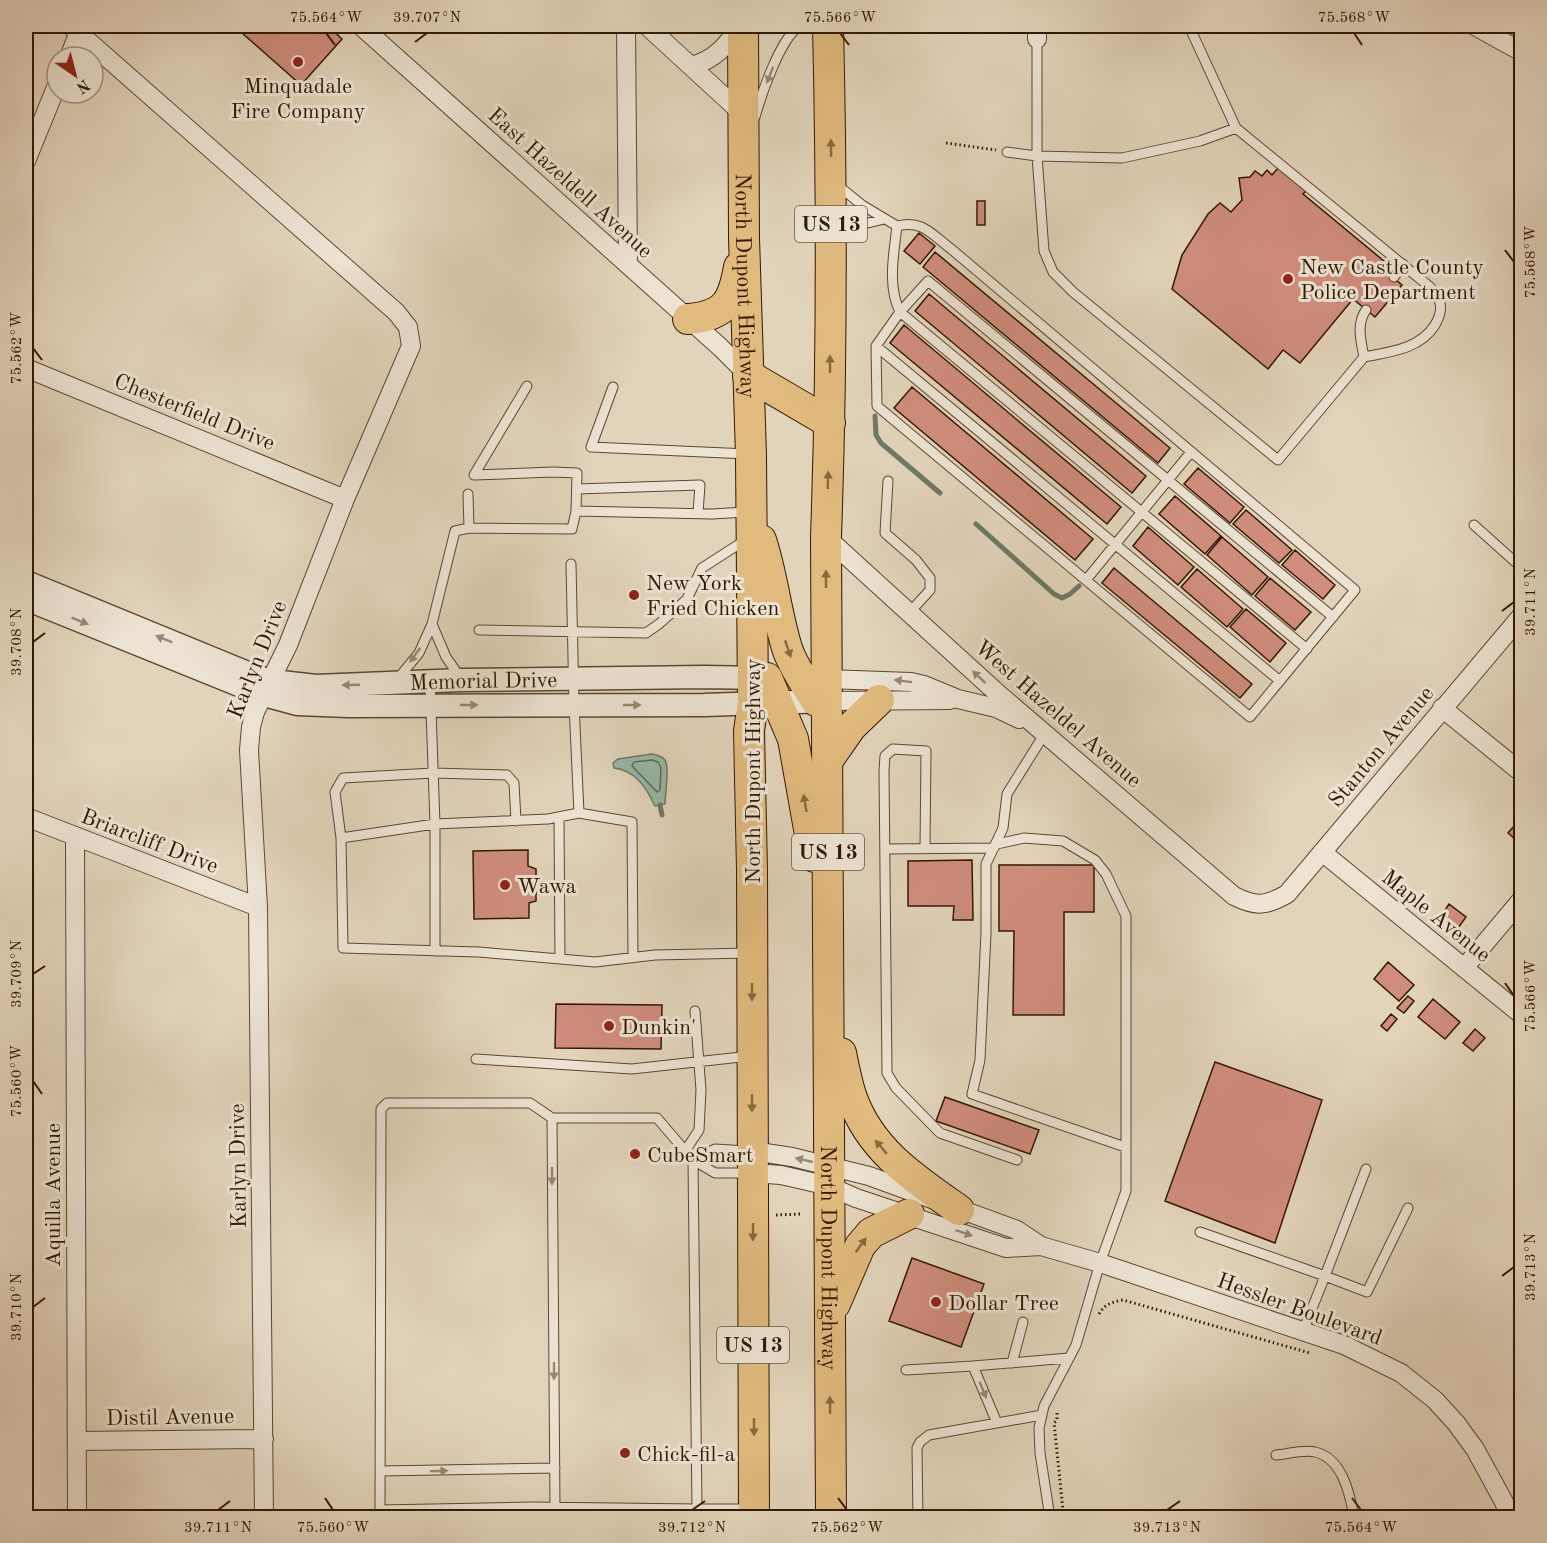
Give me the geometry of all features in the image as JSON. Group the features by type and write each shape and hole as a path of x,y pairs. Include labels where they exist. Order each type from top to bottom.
{"highway":[{"name":"North Dupont Highway","path":"742,26 744,238 752,524 763,691 749,731 754,1513"},
{"name":"North Dupont Highway","path":"828,26 832,180 830,423 819,690 828,760 831,1518"},
{"path":"688,319 700,318 721,309 734,294 744,238"},
{"path":"748,375 830,423"},
{"path":"752,524 770,566 787,648 819,690"},
{"path":"763,691 793,739 829,943"},
{"path":"828,760 851,728 879,700"},
{"path":"829,1002 852,1097 870,1134 885,1153 904,1171 959,1210"},
{"path":"829,1318 860,1246 871,1233 909,1214"}],"street":[{"name":"East Hazeldell Avenue","path":"361,26 748,375"},
{"path":"626,26 628,265"},
{"path":"647,26 743,114"},
{"path":"691,66 717,55 742,26"},
{"path":"1475,26 1521,52"},
{"path":"72,45 75,29"},
{"name":"Karlyn Drive","path":"75,29 387,304 408,327 411,346 345,499 268,688 255,712 251,727 249,750 258,907 264,1518"},
{"path":"26,161 49,105"},
{"name":"Chesterfield Drive","path":"26,368 345,499"},
{"name":"West Hazeldel Avenue","path":"826,537 995,691 1234,896 1250,904 1270,903"},
{"name":"Memorial Drive","path":"26,582 268,688 285,702 314,705 574,704 763,691 819,690 911,682 958,699 996,708 1042,731"},
{"name":"Memorial Drive","path":"26,599 268,688 462,680 574,679 763,691"},
{"name":"Stanton Avenue","path":"1270,903 1287,894 1521,615"},
{"name":"Memorial Drive","path":"819,690 879,700 958,699"},
{"path":"1443,708 1521,773"},
{"name":"Briarcliff Drive","path":"26,817 258,907"},
{"name":"Aquilla Avenue","path":"75,837 77,1518"},
{"name":"Maple Avenue","path":"1322,852 1521,1015"},
{"path":"1464,968 1521,899"},
{"name":"Hessler Boulevard","path":"753,1162 792,1157 829,1176 856,1198 1006,1248 1041,1246"},
{"name":"Hessler Boulevard","path":"829,1176 869,1176 1017,1230 1041,1246 1100,1263 1344,1345 1401,1373 1435,1400 1456,1423 1475,1449 1513,1513"},
{"name":"Distil Avenue","path":"77,1441 264,1439"}],"lane":[{"path":"744,160 756,112 779,52 791,32 799,26"},
{"path":"1037,32 1037,156 1041,227 1044,251 1053,272 1073,292 1278,460 1364,357 1414,345 1430,334 1440,317 1440,302 1430,286 1236,128 1189,26"},
{"path":"1007,152 1037,156 1122,158 1200,141 1236,128"},
{"path":"832,180 862,205 884,219 897,226 911,223 922,227 950,248 1355,590 1307,649 1250,717 877,406 876,346 900,312 928,281 1333,617"},
{"path":"831,239 860,225 884,219"},
{"path":"897,226 892,264 894,300 900,312 1307,649"},
{"path":"1394,277 1403,264"},
{"path":"1364,357 1360,326 1366,310"},
{"path":"876,346 1280,681"},
{"path":"393,684 419,652 432,624 456,531 469,528 572,529 576,511 577,473 474,475 527,386"},
{"path":"613,387 591,447 751,455"},
{"path":"1086,580 1191,452"},
{"path":"888,481 885,532 916,560 930,578 930,590 910,612"},
{"path":"577,489 700,485 698,513"},
{"path":"468,494 469,528"},
{"path":"576,511 698,513 752,524"},
{"path":"479,630 646,633 687,599 702,568 752,524"},
{"path":"1474,525 1521,567"},
{"path":"571,564 579,813"},
{"path":"432,624 446,657 462,680"},
{"path":"430,681 435,824 435,951"},
{"path":"1042,731 1006,794 1003,828 986,864 986,933 980,1060 972,1094 1125,1147"},
{"path":"925,848 926,751 893,749 885,756 887,1073 896,1088 940,1133 1017,1160"},
{"path":"516,820 514,783 507,775 433,773 343,778 335,792 341,838 343,948 479,951 595,962 655,955 752,953"},
{"path":"341,838 435,824 559,817 579,813 632,822 633,957"},
{"path":"559,817 560,959"},
{"path":"885,849 995,846 1024,838 1063,841 1095,860 1106,874 1126,916 1126,1191 1100,1263 1076,1345 1044,1406 1039,1428 1040,1453 1050,1518"},
{"path":"685,1151 699,1130 701,1090 695,1011"},
{"path":"476,1059 632,1069 752,1056"},
{"path":"753,1162 715,1173 693,1160 657,1118 552,1118 530,1103 387,1103 381,1109 380,1510 555,1508 754,1513"},
{"path":"552,1118 555,1508"},
{"path":"693,1160 715,1149 753,1162"},
{"path":"693,1160 697,1513"},
{"path":"1303,1331 1366,1169"},
{"path":"1200,1232 1367,1292 1408,1208"},
{"path":"1012,1363 1023,1322"},
{"path":"906,1370 1069,1358"},
{"path":"973,1366 997,1423"},
{"path":"918,1518 917,1448 920,1442 929,1435 1042,1415"},
{"path":"1276,1455 1314,1451 1331,1459 1341,1474 1350,1498 1354,1518"},
{"path":"380,1471 555,1468"}],"path":[{"path":"946,143 1007,152"},
{"path":"770,1215 801,1214"},
{"path":"1096,1320 1102,1308 1112,1302 1123,1300 1315,1355"},
{"path":"1060,1404 1056,1412 1057,1420 1054,1423 1064,1518"}],"water":[{"path":"652,754 664,759 667,768 665,804 655,806 639,781 634,776 614,768 613,763 618,759"}],"building":[{"name":"Minquadale Fire Company","path":"234,26 328,26 342,39 301,85"},
{"path":"1278,168 1306,191 1303,194 1390,266 1386,271 1402,285 1375,317 1353,299 1300,363 1283,350 1268,369 1172,289 1182,255 1208,214 1220,203 1231,212 1242,200 1239,178 1250,177 1255,171 1262,176 1267,170 1272,175"},
{"path":"977,201 985,201 985,225 977,225"},
{"path":"919,233 935,246 920,264 904,251"},
{"path":"935,252 1170,448 1158,463 923,267"},
{"path":"929,294 1146,476 1132,493 915,311"},
{"path":"904,325 1121,507 1107,524 890,343"},
{"path":"912,387 1093,539 1075,560 894,408"},
{"path":"1198,468 1244,507 1230,523 1184,484"},
{"path":"1175,496 1221,536 1205,554 1159,514"},
{"path":"1246,510 1292,550 1279,563 1233,524"},
{"path":"1148,527 1194,567 1178,585 1133,546"},
{"path":"1222,537 1268,577 1252,595 1207,555"},
{"path":"1295,550 1335,585 1323,599 1282,565"},
{"path":"1114,568 1252,684 1240,698 1102,583"},
{"path":"1197,569 1243,609 1227,627 1181,587"},
{"path":"1270,578 1311,612 1295,630 1255,596"},
{"path":"1246,609 1286,643 1270,662 1230,627"},
{"path":"1522,817 1522,845 1508,833"},
{"name":"Wawa","path":"528,850 528,866 536,869 536,901 529,903 529,918 474,919 473,851"},
{"path":"972,860 973,920 953,920 954,906 908,906 908,861"},
{"path":"999,865 1094,865 1094,912 1064,912 1064,1015 1013,1015 1014,931 999,931"},
{"path":"1449,904 1466,917 1456,931 1439,919"},
{"path":"1388,962 1414,985 1399,1001 1374,979"},
{"path":"1408,996 1414,1001 1404,1013 1397,1008"},
{"path":"1433,999 1460,1022 1445,1039 1418,1017"},
{"name":"Dunkin'","path":"556,1004 662,1005 661,1049 555,1048"},
{"path":"1391,1014 1397,1019 1387,1031 1381,1026"},
{"path":"1475,1029 1485,1038 1473,1051 1463,1043"},
{"path":"1215,1062 1322,1100 1275,1243 1165,1201"},
{"path":"945,1097 1039,1130 1030,1154 936,1121"},
{"name":"Dollar Tree","path":"912,1258 984,1284 961,1347 889,1321"}],"waterway":[{"path":"875,416 876,435 881,443 940,493"},
{"path":"976,524 1054,594 1062,598 1079,586"},
{"path":"660,805 662,815"}],"place":[{"name":"Minquadale Fire Company","path":"298,62"},
{"name":"New Castle County Police Department","path":"1288,279"},
{"name":"New York Fried Chicken","path":"634,595"},
{"name":"Wawa","path":"505,885"},
{"name":"Dunkin'","path":"609,1026"},
{"name":"CubeSmart","path":"635,1154"},
{"name":"Dollar Tree","path":"936,1302"},
{"name":"Chick-fil-a","path":"625,1453"}]}
